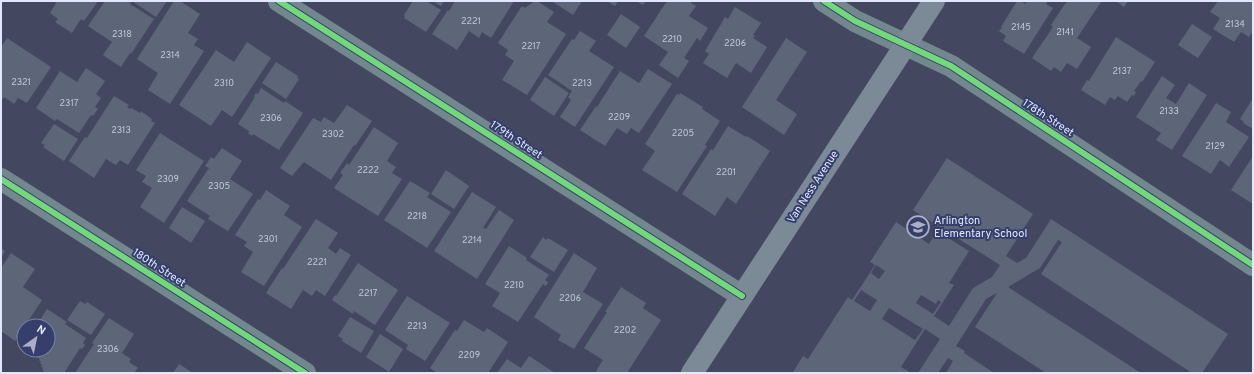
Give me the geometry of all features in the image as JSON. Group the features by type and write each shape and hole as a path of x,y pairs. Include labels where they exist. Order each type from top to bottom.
{"main road":[{"name":"Van Ness Avenue","path":"692,373 934,1"}],"street":[{"name":"179th Street","path":"279,1 742,296"},
{"name":"178th Street","path":"824,1 855,21 951,66 1253,265"},
{"name":"180th Street","path":"1,179 305,373"}],"building":[{"path":"54,1 98,1 84,21 81,19 72,33 55,22 58,19 50,13 56,3"},
{"path":"105,1 132,1 130,4 154,19 121,67 103,55 112,42 88,26"},
{"path":"132,1 167,1 156,17"},
{"path":"174,1 180,1 200,14 188,33 198,39 194,45 204,51 170,104 148,90 158,73 137,59"},
{"path":"413,1 426,1 441,10 426,32 404,18 404,15"},
{"path":"433,1 444,1 441,6"},
{"path":"455,1 514,1 491,38 482,32 479,38 469,31 457,50 432,34"},
{"path":"535,1 554,12 547,22 566,34 527,95 502,80 514,61 505,55 508,50 498,43 522,6 525,8"},
{"path":"582,1 573,15 553,2"},
{"path":"607,1 618,1 615,6"},
{"path":"636,1 646,1 643,5"},
{"path":"667,1 692,1 691,3 696,6 689,16 708,28 700,41 697,38 684,58 689,61 678,78 659,65 668,52 644,36"},
{"path":"1017,1 1021,1 1025,4 1027,1 1048,1 1046,4 1053,8 1024,54 1003,41 1006,36 999,31"},
{"path":"1067,1 1101,2 1077,38 1091,47 1077,69 1067,63 1061,72 1054,67 1051,71 1032,58 1053,27 1051,25"},
{"path":"1116,1 1128,1 1124,7"},
{"path":"1218,1 1253,1 1253,31 1249,37 1241,32 1234,42 1213,29 1220,18 1210,12"},
{"path":"735,7 761,23 753,35 755,36 753,38 767,47 751,73 736,63 727,78 703,63 709,54 705,51 725,17 728,19"},
{"path":"621,14 640,27 626,48 607,35"},
{"path":"1192,24 1212,37 1198,58 1178,45"},
{"path":"580,31 596,41 589,51 614,67 575,127 560,117 571,100 568,97 572,91 548,75 572,39 574,40"},
{"path":"1116,37 1155,62 1142,82 1141,81 1134,91 1136,92 1134,96 1132,95 1127,102 1118,96 1115,100 1110,97 1105,105 1081,90 1087,80 1089,81"},
{"path":"7,38 51,67 27,103 18,98 14,104 4,97 1,102 1,47"},
{"path":"786,38 807,52 776,100 797,114 784,135 742,107"},
{"path":"247,42 271,58 232,117 222,110 211,126 179,105 216,50 234,62"},
{"path":"276,62 298,76 297,78 299,79 286,99 262,83"},
{"path":"86,68 105,81 96,94 101,98 95,107 98,109 93,116 91,115 79,133 57,119 55,121 36,108 60,71 77,82"},
{"path":"648,69 672,84 639,133 631,128 627,134 617,128 605,146 580,130 620,71 639,83"},
{"path":"1162,76 1175,85 1166,98 1176,104 1189,83 1207,95 1172,150 1156,140 1161,133 1136,117"},
{"path":"545,77 569,93 554,116 530,100"},
{"path":"261,88 303,113 279,150 253,134 252,136 248,133 249,131 238,124 255,97 254,96 256,93 258,94"},
{"path":"680,93 703,107 702,109 720,121 705,145 707,146 677,192 642,170 655,151 645,144 677,94 679,95"},
{"path":"114,96 129,105 127,107 130,109 131,108 140,113 141,111 155,123 128,165 120,160 116,165 106,159 94,178 69,161 85,137 87,138"},
{"path":"1253,98 1253,129 1243,123 1244,122 1240,119"},
{"path":"1216,103 1231,112 1226,122 1249,137 1229,167 1220,160 1211,174 1182,156"},
{"path":"347,105 372,121 331,180 304,162 292,176 280,168 313,118 321,122 324,117 334,123"},
{"path":"54,124 78,139 64,161 43,147 45,145 41,143"},
{"path":"728,126 770,151 736,204 727,197 715,216 682,194"},
{"path":"374,127 398,143 387,161 396,167 392,173 402,179 378,216 334,188 343,175 340,173 347,163 349,165"},
{"path":"160,133 204,161 164,223 140,207 152,188 142,182 146,176 136,170"},
{"path":"222,148 242,161 230,179 253,194 228,231 208,219 210,216 187,201 209,168 205,166 211,157 214,159"},
{"path":"1253,156 1253,204 1231,190"},
{"path":"947,158 1033,214 1006,256 1017,263 1026,258 1051,219 1228,334 1202,373 1192,373 1041,274 1062,242 1058,240 1040,268 1008,287 1141,373 1046,373 975,327 997,293 986,299 956,346 994,373 946,373 953,361 948,358 938,373 918,373 940,339 925,329 901,367 911,373 793,372 803,356 808,359 848,297 852,300 875,265 870,262 896,222 929,244 937,231 969,251 949,283 954,285 934,316 949,326 973,288 992,277 1000,265 913,210","holes":["876,265 885,271 879,279 871,273","861,290 877,300 870,311 854,301","921,295 936,304 938,300 941,302 933,314 916,303","889,308 923,329 915,340 882,319"]},
{"path":"446,170 469,186 454,209 431,194"},
{"path":"410,181 430,193 427,197 451,212 427,248 384,220"},
{"path":"266,190 290,206 284,215 302,227 264,286 241,272 253,252 244,246 247,242 235,235 258,199 260,200"},
{"path":"472,192 496,207 483,228 486,229 499,210 514,220 477,279 434,251"},
{"path":"182,207 205,221 191,243 169,228"},
{"path":"316,219 338,233 328,248 336,254 340,248 351,255 325,296 316,290 312,296 303,290 291,309 266,293"},
{"path":"543,237 546,240 548,238 568,250 554,272 530,257"},
{"path":"509,246 527,258 526,260 549,275 545,280 548,282 546,286 543,284 518,322 492,306 500,293 485,284"},
{"path":"1,248 5,251 1,258"},
{"path":"11,253 35,269 23,287 42,300 30,318 16,318 15,341 1,331 1,268"},
{"path":"574,253 597,268 583,292 603,304 574,349 558,340 561,335 534,317"},
{"path":"358,263 398,290 375,325 354,311 353,314 332,300"},
{"path":"621,287 646,303 643,308 661,320 627,373 599,373 596,371 603,360 584,348"},
{"path":"407,296 450,323 425,361 406,349 408,345 385,330"},
{"path":"80,301 85,304 87,302 105,314 91,335 67,320"},
{"path":"47,309 67,322 65,324 86,338 83,343 85,345 82,349 80,348 64,373 43,373 44,371 42,370 43,368 39,358 56,358 56,318 41,318"},
{"path":"350,317 374,331 361,353 342,341 343,339 338,336"},
{"path":"109,318 134,334 122,353 131,359 129,362 138,368 134,373 75,373 94,344 92,343"},
{"path":"464,320 484,332 487,328 508,342 488,373 437,373 430,368 455,330 457,331"},
{"path":"380,334 403,349 389,372 366,357"},
{"path":"529,356 555,373 497,373 507,359 521,368"},
{"path":"179,364 193,373 173,373"}],"cycle path":[{"path":"279,1 742,296"},
{"path":"824,1 855,21 951,66 1253,265"},
{"path":"1,179 305,373"}],"place":[{"name":"Arlington Elementary School","path":"918,227"}]}
